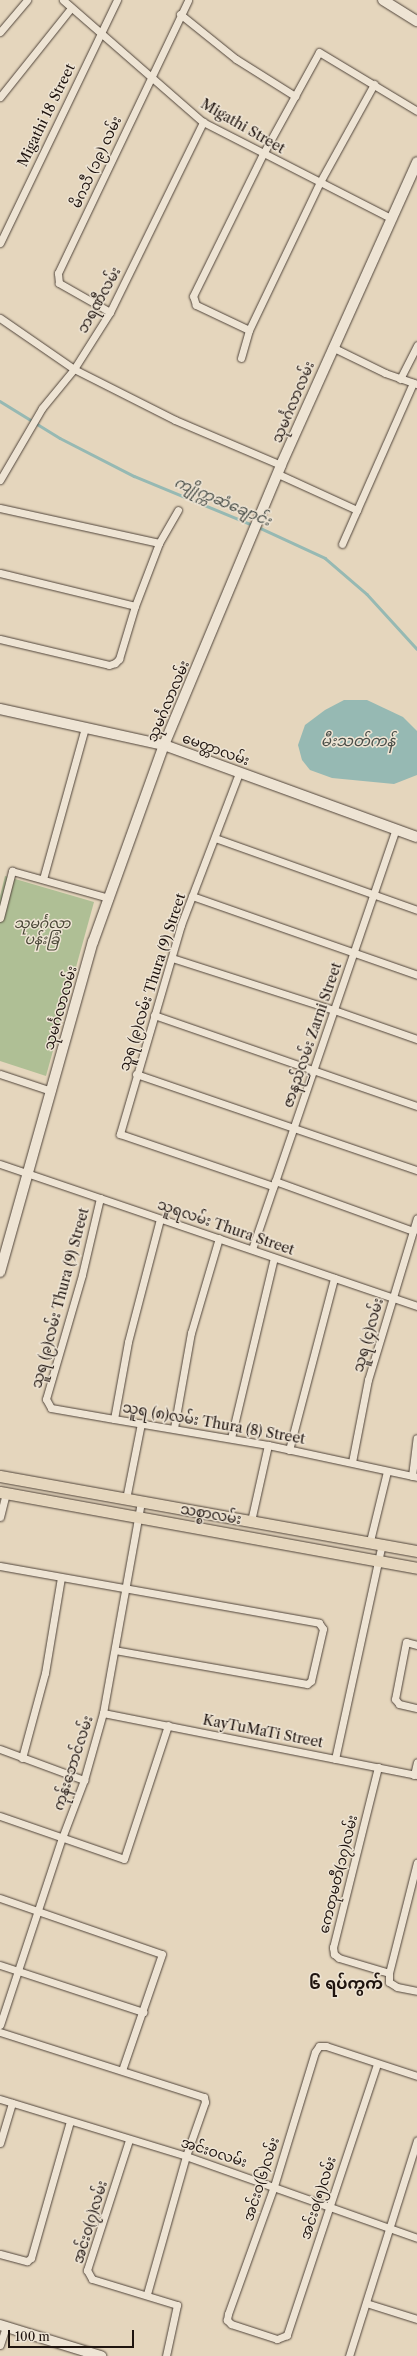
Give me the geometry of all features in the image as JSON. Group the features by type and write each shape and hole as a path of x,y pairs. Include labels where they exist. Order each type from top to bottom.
{"main road":[{"path":"383,0 417,21"},
{"name":"သုမင်္ဂလာလမ်း","path":"0,1268 93,942 164,745 332,347 417,162"},
{"name":"မေတ္တာလမ်း","path":"0,708 164,745 417,837"},
{"name":"သစ္စာလမ်း","path":"0,1476 382,1543 417,1551"},
{"name":"သစ္စာလမ်း","path":"3,1493 379,1559 417,1568"},
{"path":"3,2325 101,2356"}],"street":[{"path":"0,32 27,0"},
{"name":"Migathi Street","path":"63,0 203,122 263,154 391,218"},
{"name":"Migathi 18 Street","path":"0,243 117,0"},
{"name":"မိဂသီ (၁၉) လမ်း","path":"110,312 59,283 57,278 150,76 188,0"},
{"path":"0,98 71,8"},
{"path":"180,14 236,59 295,96"},
{"path":"249,330 196,305 193,296 263,154 319,52 417,111"},
{"path":"241,358 249,330 320,182 374,84"},
{"name":"ဘရဏီလမ်း","path":"0,480 23,436 42,408 74,369 110,312 203,122"},
{"path":"0,318 74,369 357,510"},
{"path":"400,379 417,345"},
{"path":"332,347 400,379 415,383 342,544"},
{"path":"0,508 159,543"},
{"path":"0,639 109,665 119,659 135,606 159,543 178,510"},
{"path":"0,573 135,606"},
{"path":"42,879 85,728"},
{"name":"သူရ (၉)လမ်း Thura (9) Street","path":"239,773 192,896 136,1074 120,1134 274,1184"},
{"name":"ဇာနည်လမ်း Zarni Street","path":"252,1249 396,829"},
{"path":"215,838 417,910"},
{"path":"0,918 12,871 109,898"},
{"path":"192,896 417,975"},
{"path":"172,958 334,1010 417,1039"},
{"path":"154,1015 314,1069 417,1106"},
{"path":"0,1074 51,1091"},
{"path":"136,1074 417,1170"},
{"name":"သူရလမ်း Thura Street","path":"0,1164 28,1172 160,1219 417,1306"},
{"path":"274,1184 413,1231"},
{"name":"သူရ (၉)လမ်း Thura (9) Street","path":"100,1198 82,1275 46,1399 47,1404 51,1408 114,1419"},
{"name":"သူရ (၄)လမ်း","path":"352,1462 368,1380 417,1218"},
{"name":"သူရ (၈)လမ်း Thura (8) Street","path":"160,1219 128,1342 114,1419 268,1445 414,1476"},
{"path":"174,1428 191,1333 219,1238"},
{"path":"231,1438 274,1258"},
{"path":"289,1450 334,1278"},
{"path":"126,1499 141,1423"},
{"path":"414,1476 417,1438"},
{"path":"251,1521 268,1445"},
{"path":"370,1541 387,1470"},
{"path":"0,1517 3,1493"},
{"name":"ကုန်းဘောင်လမ်း","path":"0,2025 19,1972 62,1838 84,1780 103,1713 127,1590 141,1501"},
{"path":"335,1759 369,1611 382,1543"},
{"path":"0,1566 127,1590 318,1623 323,1629 311,1681 307,1684 116,1650"},
{"path":"22,1758 45,1673 60,1577"},
{"path":"417,1645 406,1642 396,1699 399,1704 417,1708"},
{"name":"KayTuMaTi Street","path":"103,1713 416,1775"},
{"path":"0,1816 120,1858 127,1856 168,1725"},
{"path":"0,1749 84,1780"},
{"path":"416,1775 417,1762"},
{"name":"ကေတုမတီ(၁၇)လမ်း","path":"378,1767 334,1946 334,1954 339,1958 389,1973"},
{"path":"417,1862 389,1973 389,1982 397,1987 417,1991"},
{"path":"0,1898 162,1954 122,2070"},
{"path":"0,1965 143,2012"},
{"path":"0,2032 204,2097 205,2102 186,2156 147,2294"},
{"name":"အင်းဝ(၆)လမ်း","path":"282,2339 231,2324 227,2320 274,2186 315,2052 319,2046 326,2046 377,2064"},
{"path":"377,2064 417,2076"},
{"name":"အင်းဝ(၅)လမ်း","path":"282,2339 287,2335 377,2064"},
{"name":"အင်းဝလမ်း","path":"0,2099 129,2140 186,2156 417,2238"},
{"path":"0,2143 12,2103"},
{"path":"0,2254 27,2261 31,2258 70,2121"},
{"name":"အင်းဝ(၇)လမ်း","path":"129,2140 87,2270 92,2279 147,2294 177,2305 166,2356"},
{"path":"349,2356 417,2140"},
{"path":"366,2303 417,2319"},
{"path":"0,2345 3,2325"}],"green space":[{"name":"သုမင်္ဂလာ ပန်းခြံ","path":"5,876 94,902 46,1076 0,1061 0,896"}],"water":[{"name":"မီးသတ်ကန်","path":"344,700 367,700 403,717 417,731 417,775 394,784 332,778 310,770 302,760 298,745 305,725 325,710"}],"waterway":[{"name":"ကျိုက္ကဆံချောင်း","path":"0,401 60,438 134,476 253,525"},
{"name":"ကျိုက္ကဆံချောင်း","path":"258,527 325,558 367,594 417,649"}],"district":[{"name":"၆ ရပ်ကွက်","path":"346,1983"}]}
